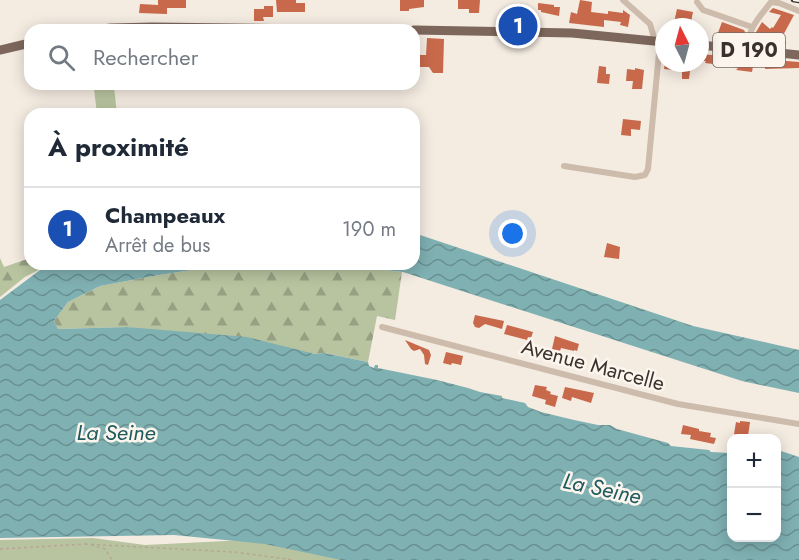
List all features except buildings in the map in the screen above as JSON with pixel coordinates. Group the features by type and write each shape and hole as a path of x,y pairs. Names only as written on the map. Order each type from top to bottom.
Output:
{"main road":[{"path":"420,30 572,33 655,41"},
{"path":"0,50 24,44"},
{"name":"D 190","path":"709,46 799,55"}],"street":[{"path":"623,0 650,24 655,33"},
{"path":"697,2 703,10 752,27"},
{"path":"747,50 752,27 771,2 799,11"},
{"path":"564,166 635,177 645,175 648,169 657,72"},
{"name":"Avenue Marcelle","path":"382,327 678,404 799,424"}],"path":[{"path":"0,549 85,544 234,552 294,560"},
{"path":"85,544 105,549 112,560"}],"green space":[{"path":"94,90 114,90 116,108 96,108"},
{"path":"0,258 4,267 24,260 24,270 38,270 25,277 0,297"},
{"path":"192,270 384,270 402,272 395,320 377,316 368,362 324,353 315,354 127,327 58,329 54,321 68,302 100,286"},
{"path":"93,538 145,545 268,539 346,560 0,560 0,540"}],"water":[{"path":"420,235 693,326 799,350 799,393 742,381 403,272 384,270 420,270"},
{"name":"La Seine","path":"40,270 192,270 100,286 68,302 54,321 58,329 127,327 247,337 315,354 324,353 368,362 369,366 374,368 378,365 378,368 502,396 502,398 525,403 528,407 541,412 598,425 610,425 668,443 671,446 727,453 727,542 781,542 781,451 799,457 799,560 341,560 265,544 174,535 0,538 0,300"}],"railway":[{"path":"793,0 799,1"}],"place":[{"name":"Champeaux","path":"518,26"}]}
